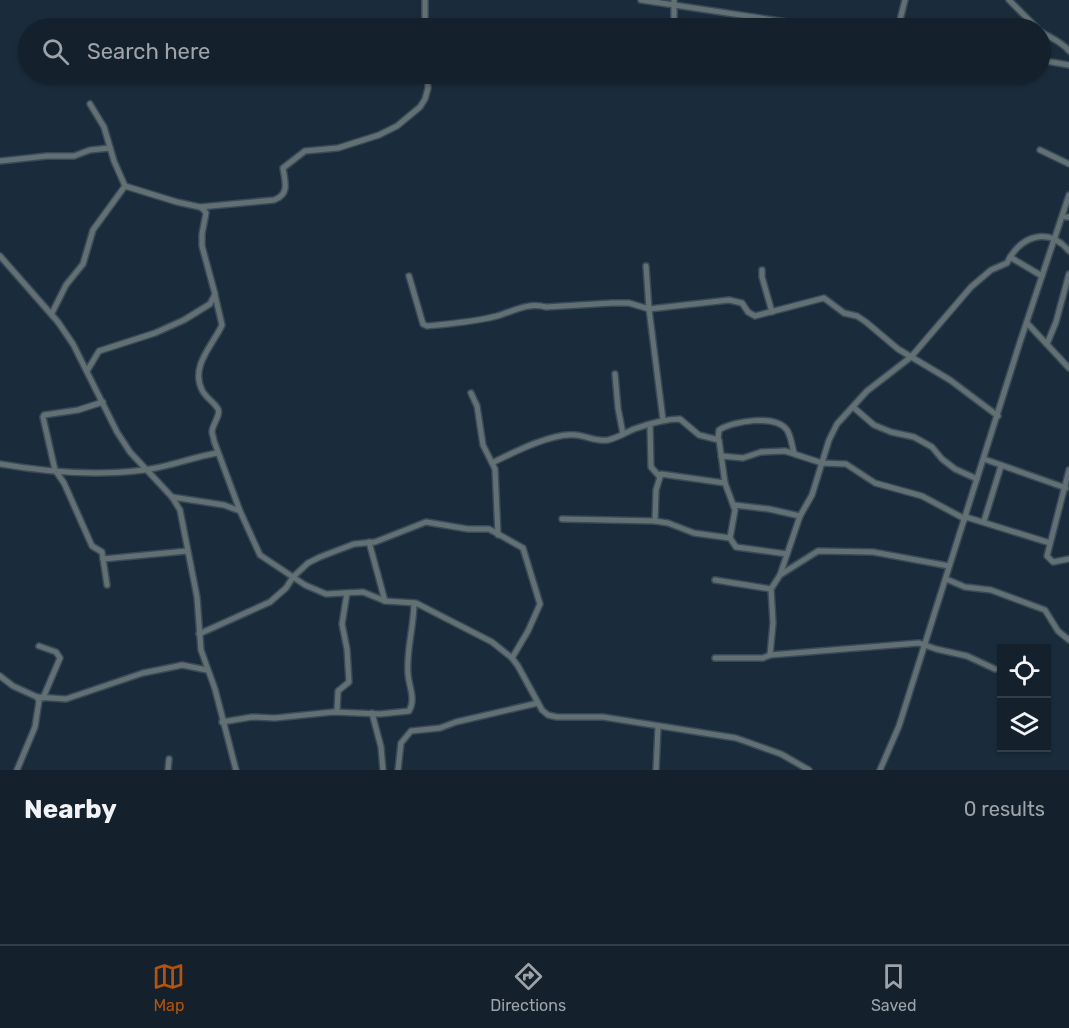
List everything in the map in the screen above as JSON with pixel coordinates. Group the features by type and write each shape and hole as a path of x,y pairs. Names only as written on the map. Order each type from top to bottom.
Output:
{"street":[{"path":"425,0 425,18"},
{"path":"641,0 674,2 768,18"},
{"path":"900,18 905,0"},
{"path":"1009,0 1027,18"},
{"path":"674,2 674,18"},
{"path":"1051,39 1066,46 1069,51"},
{"path":"1051,62 1069,65"},
{"path":"125,186 200,207 274,200 284,195 283,168 300,153 338,148 379,135 397,126 420,107 425,99 428,84"},
{"path":"90,104 104,127 125,186"},
{"path":"0,161 47,156 74,156 90,150 110,148"},
{"path":"1040,150 1069,164"},
{"path":"52,313 66,285 83,264 93,230 125,186"},
{"path":"880,770 899,726 1054,239 1066,217 1069,195"},
{"path":"200,207 206,213 202,246 222,324 204,353 198,378 207,399 218,408 212,432 217,453 260,555 304,585 326,594 363,592 385,601 414,603 492,642 512,658 544,712 557,717 603,717 736,738 781,754 809,770"},
{"path":"770,656 773,622 771,589 780,575 800,516 812,495 829,440 837,424 867,391 911,357 971,287 992,270 1005,264 1022,244 1037,237 1046,236 1054,239 1069,251"},
{"path":"0,256 52,313 73,344 129,452 172,497 180,510 197,597 199,634 236,770"},
{"path":"1010,257 1042,276"},
{"path":"646,266 663,420"},
{"path":"762,270 772,312"},
{"path":"1047,344 1056,322 1069,274"},
{"path":"410,276 423,324 427,326 497,316 538,304 546,307 620,303 649,309 729,300 742,303 751,315 772,312 824,298 844,313 866,322 898,349 950,380 998,416"},
{"path":"87,371 99,351 155,333 184,320 210,304 215,294"},
{"path":"1027,323 1069,368"},
{"path":"615,374 623,434"},
{"path":"471,393 477,406 483,445 495,473 498,535"},
{"path":"104,402 78,410 44,415 55,470 64,483 92,546 102,551 107,585"},
{"path":"852,407 874,425 891,432 914,437 932,447 955,469 977,478"},
{"path":"492,463 523,448 568,435 597,440 617,438 663,420 680,419 699,435 718,439"},
{"path":"787,555 736,547 730,538 735,516 734,505 725,483 718,439 719,430 752,420 777,423 788,432 794,453"},
{"path":"650,425 651,467 659,476 655,522"},
{"path":"721,456 742,458 761,452 785,451 822,463 851,466 875,483 922,496 965,518 984,521 1050,543"},
{"path":"0,464 55,470 112,472 146,470 217,453"},
{"path":"984,459 1066,488"},
{"path":"984,521 1001,466"},
{"path":"1069,470 1047,556 1053,562 1069,559"},
{"path":"659,476 662,474 725,483"},
{"path":"172,497 224,505 240,511"},
{"path":"734,505 769,509 800,516"},
{"path":"562,519 655,522 669,524 694,533 730,538"},
{"path":"199,634 270,602 308,563 320,557 346,546 375,542 429,522 468,529 489,529 523,548 539,600 534,620 512,658"},
{"path":"369,542 385,601"},
{"path":"103,559 187,551"},
{"path":"780,575 818,551 873,552 949,566"},
{"path":"946,579 965,587 991,590 1045,610 1058,632 1069,640"},
{"path":"715,580 771,589"},
{"path":"337,711 338,691 349,682 342,618 347,593"},
{"path":"222,722 252,717 275,718 337,711 404,712 411,708 412,693 408,674 408,657 414,603"},
{"path":"715,658 763,658 919,643 967,656 995,669"},
{"path":"17,770 35,727 40,698 60,658 56,652 39,646"},
{"path":"0,676 12,686 40,698 66,699 143,674 173,667 189,666 207,670"},
{"path":"398,770 401,743 411,731 440,728 456,722 538,704"},
{"path":"372,713 381,747 383,770"},
{"path":"656,770 658,727"},
{"path":"168,770 169,759"}]}
